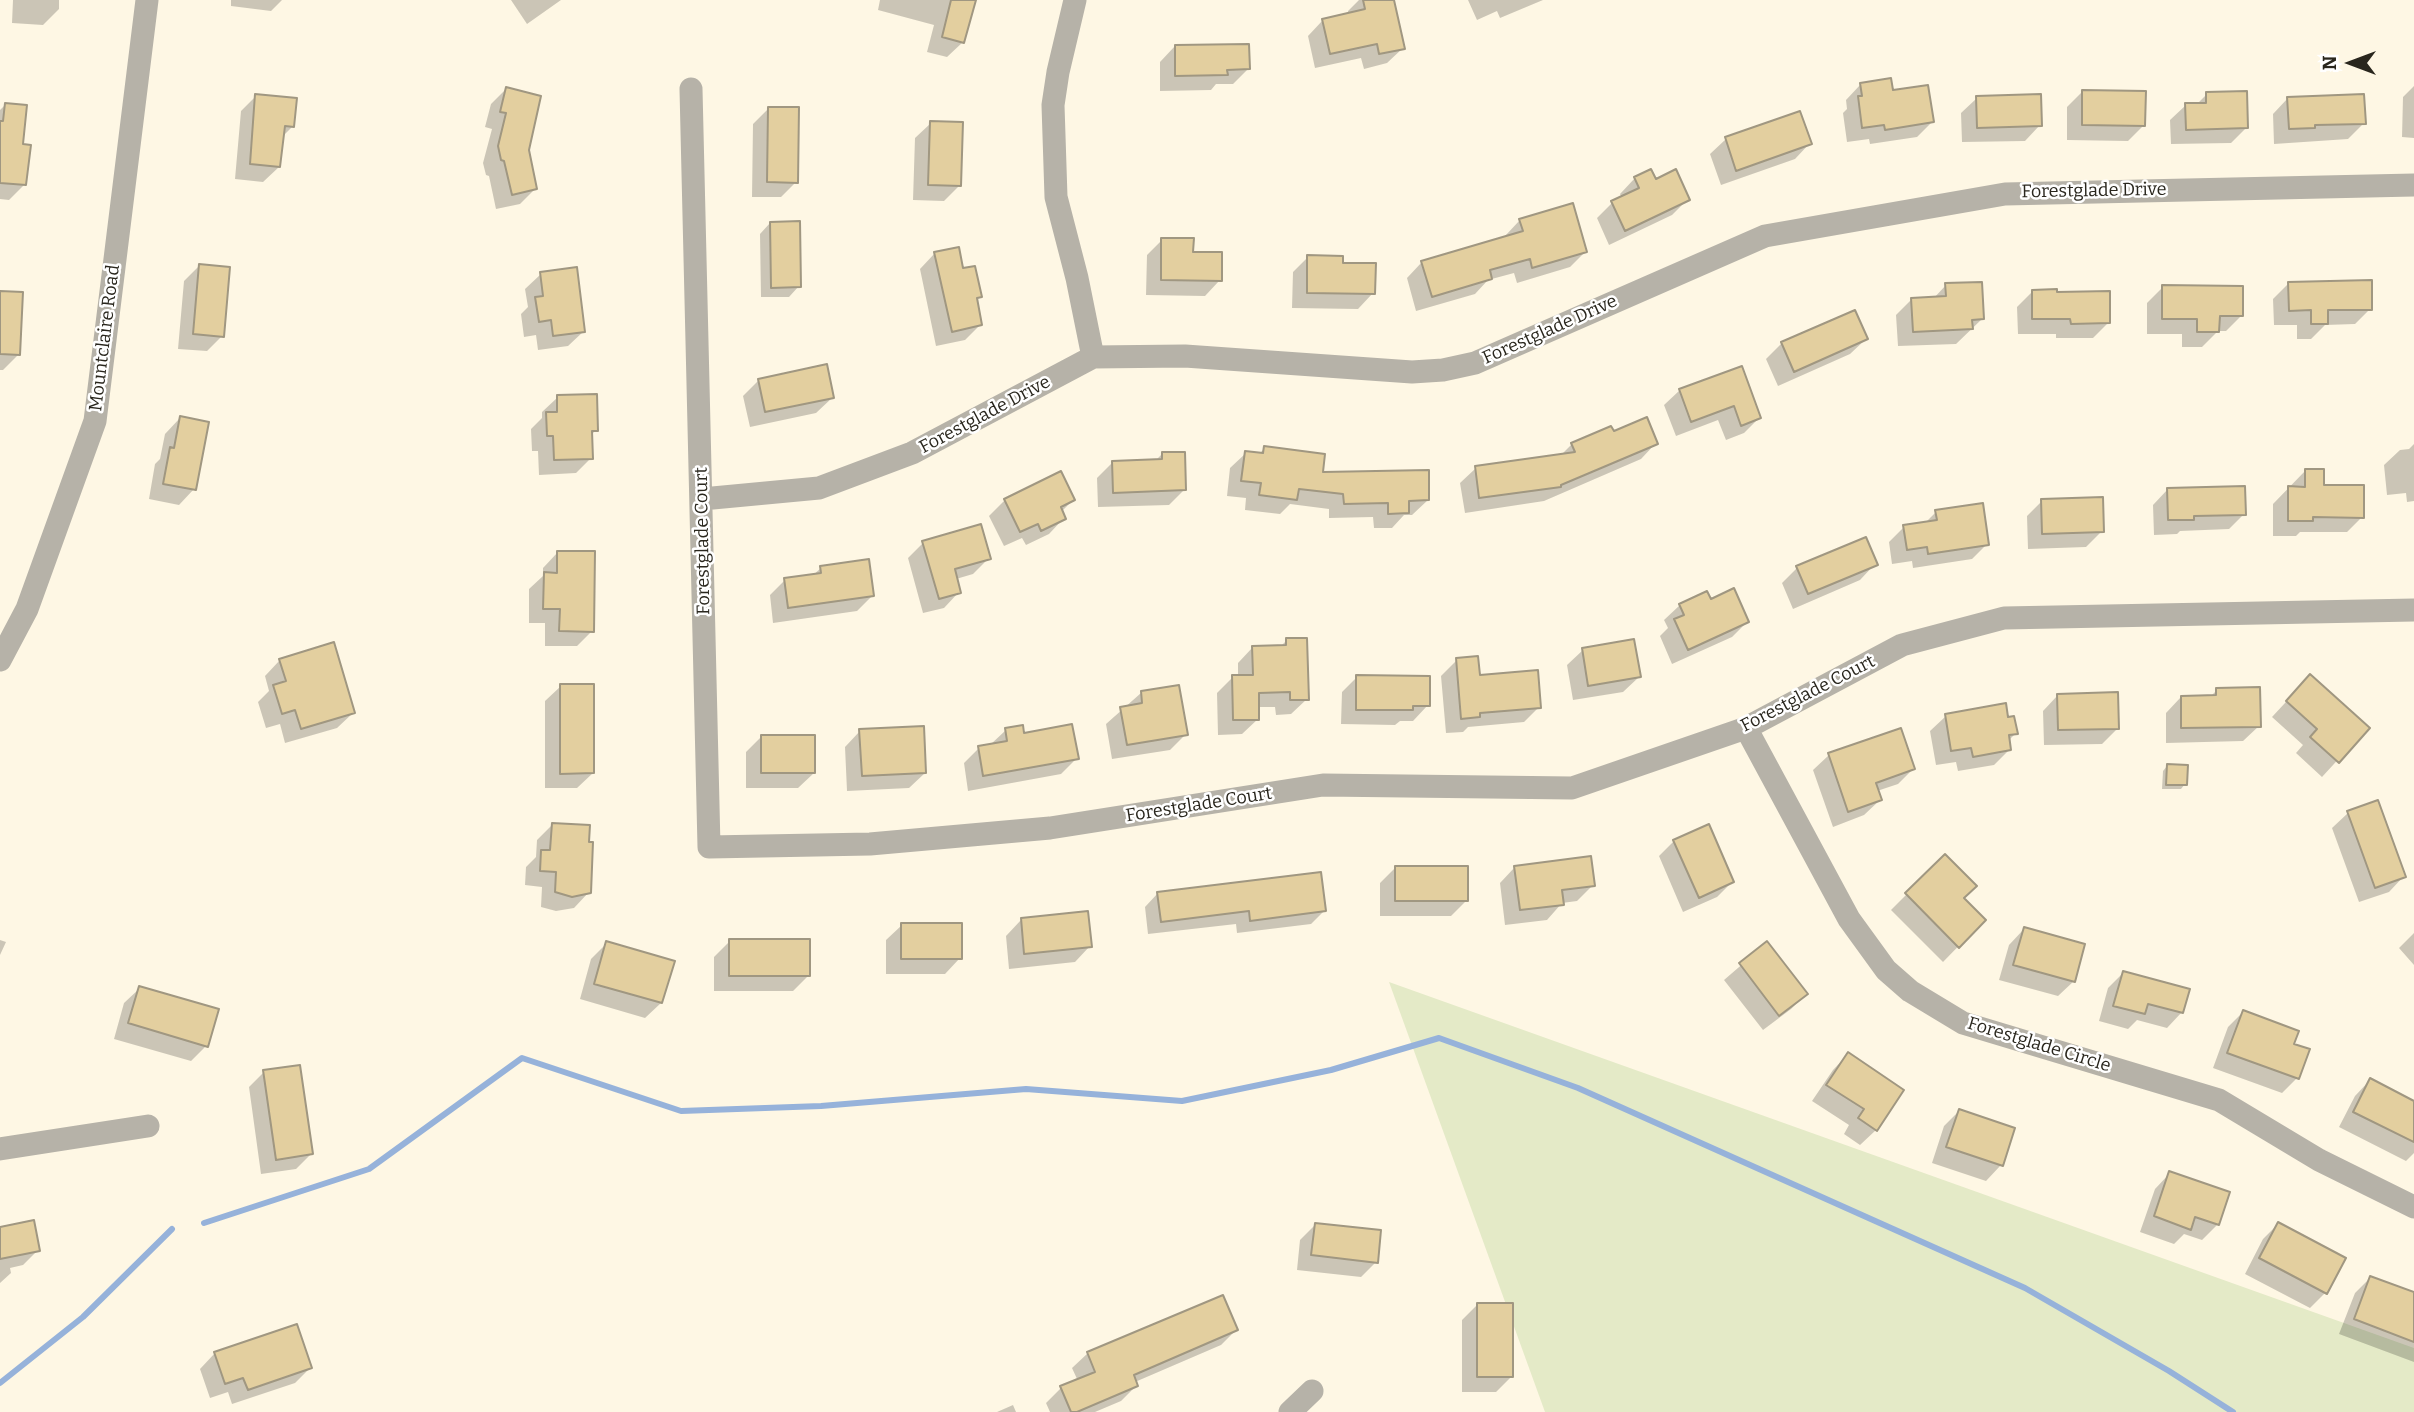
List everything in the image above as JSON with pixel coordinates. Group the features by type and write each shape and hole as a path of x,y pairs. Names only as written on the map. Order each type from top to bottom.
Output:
{"street":[{"name":"Mountclaire Road","path":"0,660 27,609 95,421 147,0"},
{"path":"1075,0 1058,72 1054,106 1056,197 1077,278 1093,357"},
{"name":"Forestglade Court","path":"691,89 709,847 870,844 1050,828 1323,785 1572,788 1746,728 1902,645 2004,618 2414,610"},
{"name":"Forestglade Drive","path":"702,499 819,488 912,453 1093,357 1185,356 1412,372 1443,370 1475,363 1765,236 2005,194 2414,185"},
{"name":"Forestglade Circle","path":"1746,728 1849,919 1886,970 1910,991 1963,1023 2219,1100 2319,1160 2414,1207"},
{"path":"0,1149 148,1126"},
{"path":"1290,1412 1312,1391"}],"green space":[{"path":"1389,982 2414,1348 2414,1412 1545,1412"}],"building":[{"path":"951,0 976,0 964,43 942,37"},
{"path":"1363,0 1394,0 1405,49 1379,54 1377,44 1330,54 1322,19 1365,9"},
{"path":"1249,44 1250,69 1227,70 1228,75 1175,76 1175,45"},
{"path":"1891,78 1893,90 1928,85 1934,122 1885,130 1884,125 1862,128 1858,96 1862,96 1860,83"},
{"path":"506,87 541,96 529,150 537,189 512,195 498,146 506,113 500,112"},
{"path":"2082,90 2146,91 2145,126 2082,125"},
{"path":"2247,91 2248,128 2186,130 2185,103 2206,103 2206,92"},
{"path":"255,94 297,98 294,127 285,126 280,167 250,164"},
{"path":"2041,94 2042,126 1977,128 1976,96"},
{"path":"2364,94 2366,124 2315,125 2315,128 2289,129 2287,97"},
{"path":"5,103 27,105 23,144 31,145 26,185 0,183 0,121 3,121"},
{"path":"768,107 799,107 798,183 767,182"},
{"path":"1800,111 1812,144 1736,171 1725,137"},
{"path":"930,121 963,122 961,186 928,185"},
{"path":"1651,169 1656,179 1676,169 1690,200 1625,231 1611,201 1639,188 1634,177"},
{"path":"1573,203 1587,252 1532,268 1530,259 1490,270 1492,279 1432,297 1421,261 1523,231 1519,219"},
{"path":"800,221 801,287 771,288 770,222"},
{"path":"1161,238 1194,238 1193,252 1222,252 1222,281 1161,280"},
{"path":"959,247 963,268 975,266 982,297 977,298 982,325 952,332 934,252"},
{"path":"1307,255 1343,256 1343,263 1376,263 1375,294 1307,293"},
{"path":"199,264 230,267 224,337 193,334"},
{"path":"577,267 585,332 553,336 551,320 539,322 535,297 543,296 540,272"},
{"path":"2372,280 2372,310 2328,310 2328,324 2311,324 2311,310 2289,311 2288,282"},
{"path":"1982,282 1984,319 1972,320 1973,329 1913,332 1911,298 1946,296 1945,283"},
{"path":"2162,285 2243,286 2243,316 2220,316 2219,332 2197,332 2197,319 2162,319"},
{"path":"2057,289 2057,292 2110,291 2110,323 2071,324 2070,319 2032,319 2032,290"},
{"path":"0,291 23,292 20,355 0,354"},
{"path":"1855,310 1868,339 1794,372 1781,342"},
{"path":"827,364 834,398 765,412 758,379"},
{"path":"1742,366 1761,418 1741,426 1734,406 1691,422 1679,389"},
{"path":"597,394 598,431 592,431 593,459 554,460 553,436 547,436 546,412 557,412 557,395"},
{"path":"180,416 209,422 196,490 163,484 170,447 174,448"},
{"path":"1647,417 1658,444 1561,487 1479,498 1475,466 1575,452 1571,443 1611,426 1614,431"},
{"path":"1264,446 1325,454 1323,472 1429,470 1429,500 1409,501 1409,513 1388,514 1388,503 1344,504 1343,494 1299,489 1297,500 1259,495 1261,483 1241,481 1245,451 1263,453"},
{"path":"1162,452 1185,452 1186,490 1113,493 1112,461 1162,459"},
{"path":"2305,469 2324,469 2324,485 2364,485 2364,518 2313,517 2313,521 2288,521 2288,486 2305,487"},
{"path":"1061,471 1075,500 1061,507 1066,519 1041,531 1038,524 1020,532 1004,499"},
{"path":"2245,486 2246,515 2194,516 2194,520 2168,520 2167,488"},
{"path":"2103,497 2104,532 2042,534 2041,499"},
{"path":"1983,503 1989,545 1928,554 1927,547 1907,550 1903,525 1937,520 1935,510"},
{"path":"981,524 991,559 955,569 961,593 939,599 922,541"},
{"path":"1866,537 1878,565 1808,594 1796,566"},
{"path":"557,551 595,551 594,632 559,631 560,609 543,609 544,572 557,573"},
{"path":"869,559 874,596 788,608 784,578 821,573 820,566"},
{"path":"1734,588 1749,622 1688,650 1674,619 1684,615 1679,604 1707,591 1711,599"},
{"path":"1286,638 1307,638 1309,700 1290,700 1290,692 1259,693 1259,720 1233,720 1232,675 1253,675 1252,646 1286,645"},
{"path":"1634,639 1641,677 1588,686 1582,648"},
{"path":"334,642 355,713 301,729 295,710 282,714 273,685 286,681 279,659"},
{"path":"1478,656 1480,675 1538,670 1541,708 1480,713 1480,717 1461,719 1456,658"},
{"path":"2310,674 2370,728 2339,763 2310,737 2317,729 2286,701"},
{"path":"1356,675 1430,676 1430,706 1413,706 1413,710 1356,710"},
{"path":"560,684 594,684 594,773 560,774"},
{"path":"1179,685 1188,735 1127,745 1120,707 1142,703 1141,691"},
{"path":"2260,687 2261,727 2181,728 2181,696 2216,695 2216,688"},
{"path":"2118,692 2119,729 2058,730 2057,694"},
{"path":"2006,703 2008,717 2014,716 2018,734 2009,735 2011,750 1973,757 1971,748 1951,751 1945,714"},
{"path":"1072,724 1079,759 983,776 978,746 1007,741 1005,728 1023,725 1024,733"},
{"path":"924,726 926,773 862,776 859,729"},
{"path":"1901,728 1915,769 1876,783 1882,800 1848,812 1828,753"},
{"path":"761,735 815,735 815,773 761,773"},
{"path":"2167,764 2188,765 2187,785 2166,785"},
{"path":"2378,800 2406,877 2375,888 2347,811"},
{"path":"552,823 590,825 589,842 593,842 591,893 572,897 555,892 556,872 540,871 541,850 550,850"},
{"path":"1709,824 1734,882 1699,898 1673,840"},
{"path":"1945,854 1977,886 1964,898 1986,920 1959,948 1905,893"},
{"path":"1591,856 1595,886 1562,890 1564,905 1520,910 1514,866"},
{"path":"1395,866 1468,866 1468,901 1395,901"},
{"path":"1321,872 1326,911 1250,921 1249,911 1161,922 1157,892"},
{"path":"1088,911 1092,947 1024,954 1021,918"},
{"path":"901,923 962,923 962,959 901,959"},
{"path":"2024,927 2085,944 2075,982 2013,965"},
{"path":"729,939 810,939 810,976 729,976"},
{"path":"606,941 675,961 662,1003 594,984"},
{"path":"1767,941 1808,994 1779,1016 1739,963"},
{"path":"2123,971 2190,989 2183,1013 2148,1004 2145,1014 2113,1006"},
{"path":"139,986 219,1009 208,1047 128,1023"},
{"path":"2243,1010 2299,1031 2294,1044 2310,1049 2299,1079 2227,1053"},
{"path":"1848,1052 1904,1090 1877,1131 1858,1118 1864,1109 1826,1085"},
{"path":"300,1065 313,1154 276,1160 263,1070"},
{"path":"2370,1078 2414,1101 2414,1142 2353,1112"},
{"path":"1959,1109 2015,1128 2003,1166 1946,1147"},
{"path":"2169,1171 2230,1192 2219,1225 2195,1217 2191,1230 2154,1216"},
{"path":"34,1220 40,1251 0,1259 0,1227"},
{"path":"2278,1222 2346,1258 2327,1294 2259,1258"},
{"path":"1315,1223 1381,1230 1378,1263 1311,1255"},
{"path":"2370,1276 2414,1292 2414,1342 2354,1319"},
{"path":"1223,1295 1238,1330 1134,1375 1138,1386 1077,1412 1071,1412 1060,1386 1095,1372 1087,1352"},
{"path":"1477,1303 1513,1303 1513,1377 1477,1377"},
{"path":"297,1324 312,1368 248,1390 243,1378 225,1384 214,1352"}],"waterway":[{"path":"204,1223 369,1169 522,1058 681,1111 821,1106 1026,1089 1182,1101 1331,1070 1439,1038 1578,1088 2025,1288 2169,1371 2233,1412"},
{"path":"0,1383 83,1317 172,1229"}]}
